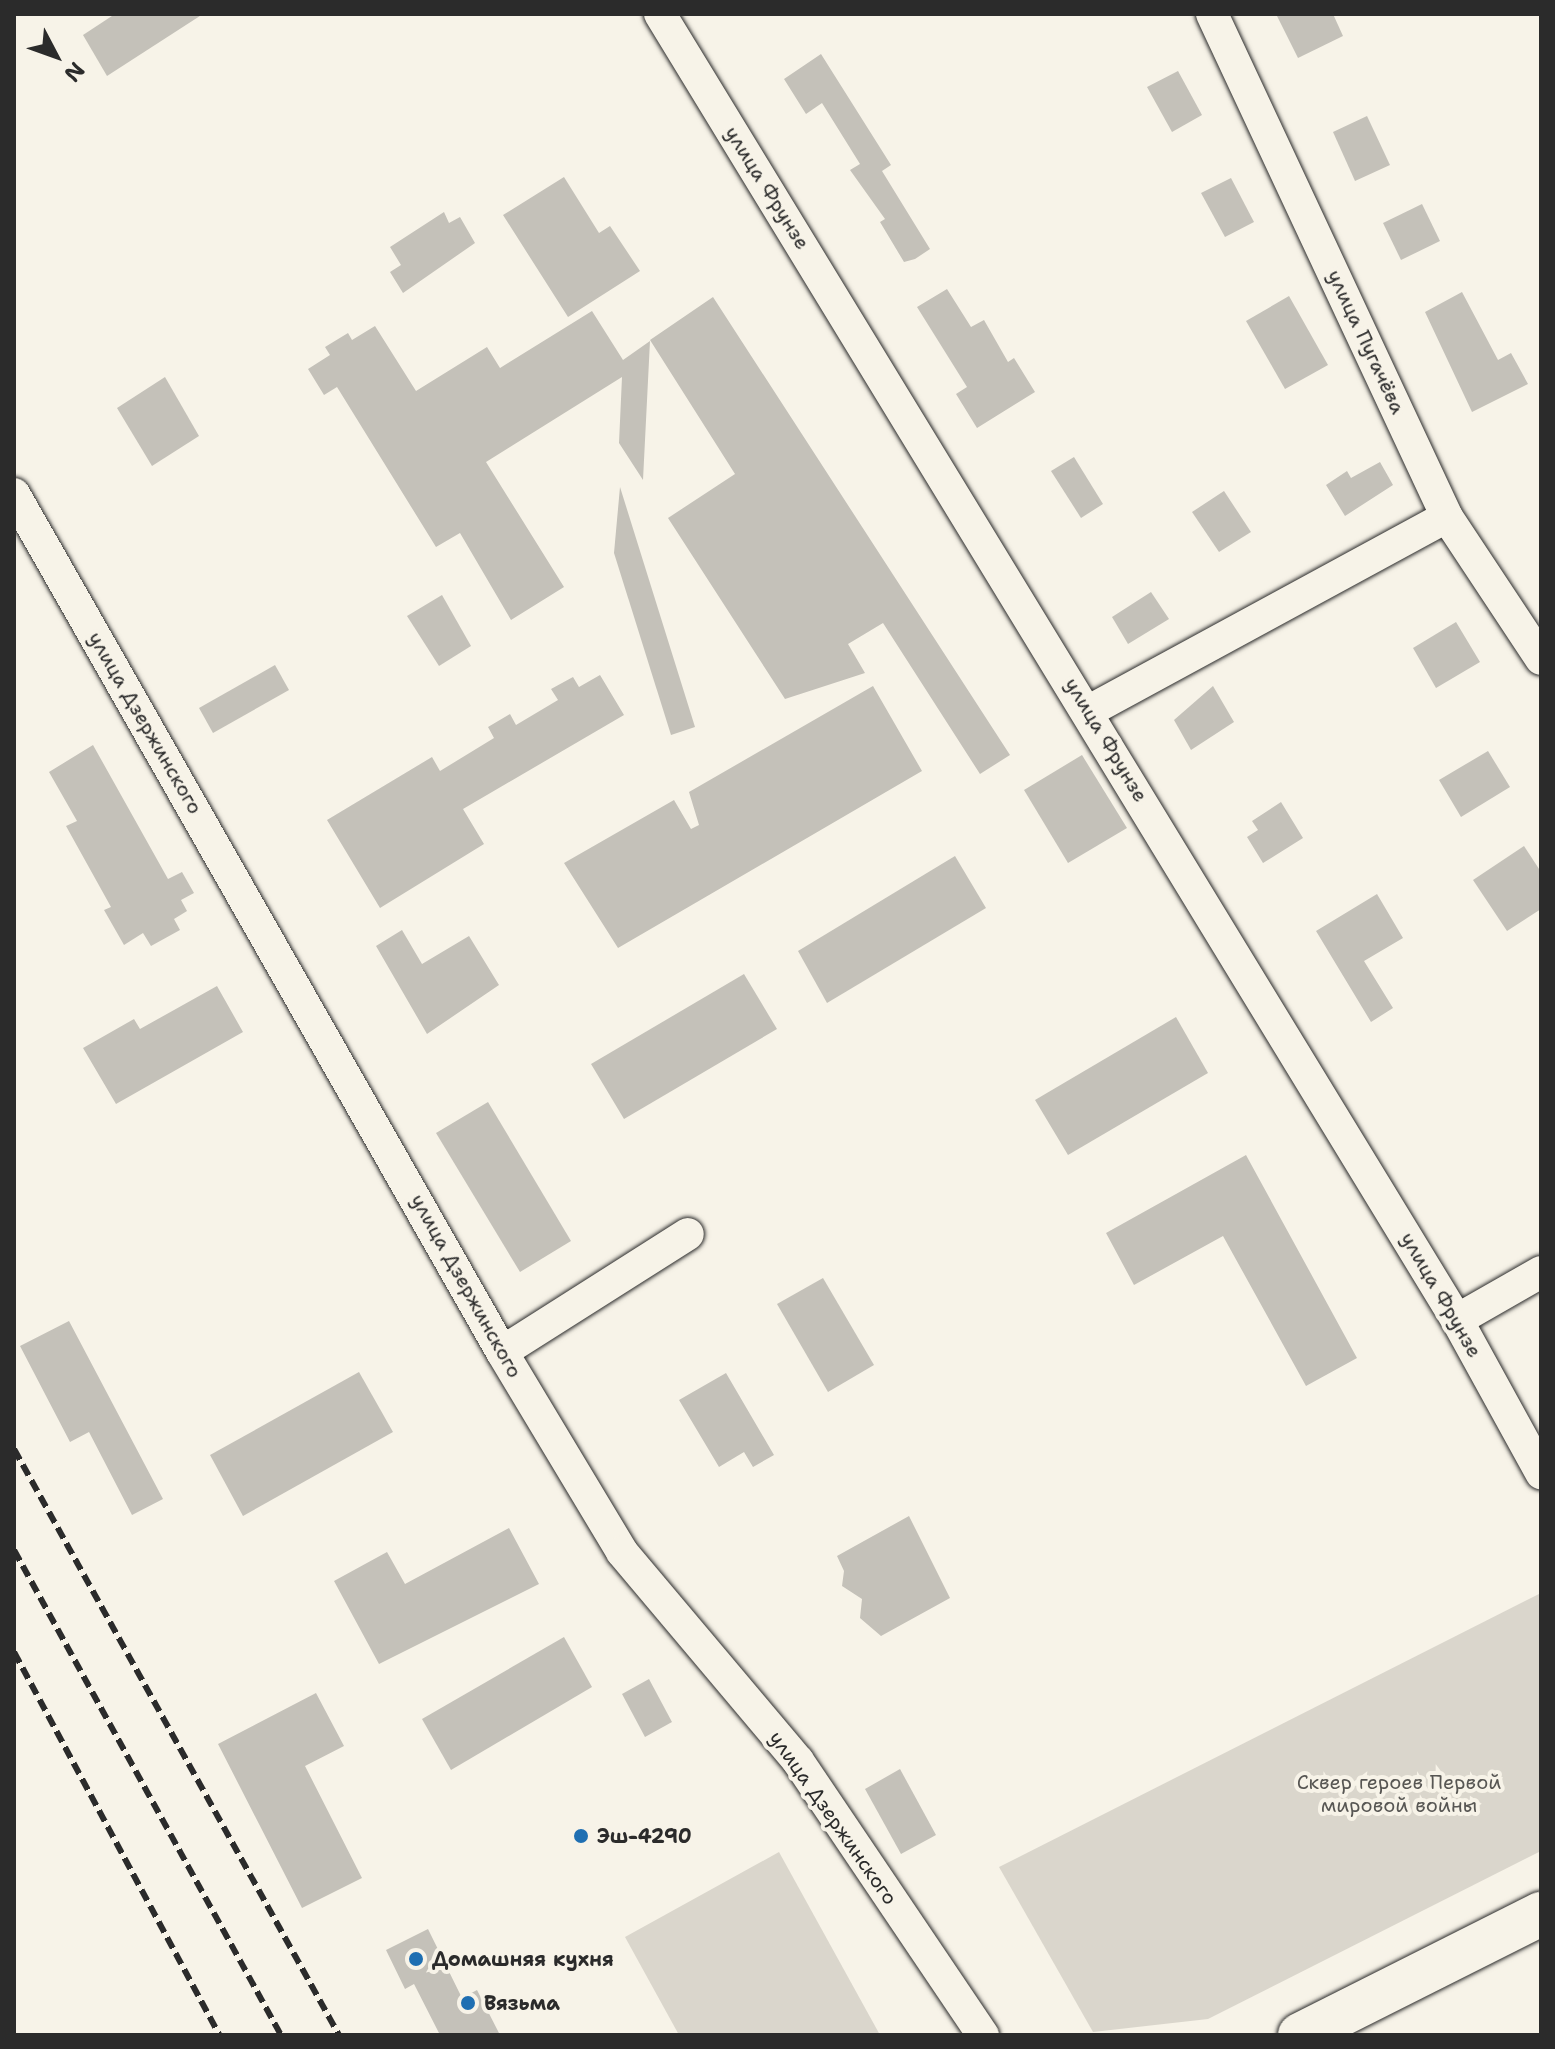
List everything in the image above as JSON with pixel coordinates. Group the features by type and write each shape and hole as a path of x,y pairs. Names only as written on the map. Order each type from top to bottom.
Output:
{"street":[{"name":"улица Фрунзе","path":"660,14 1089,711 1457,1320 1541,1473"},
{"name":"улица Пугачёва","path":"1212,14 1447,517 1541,659"},
{"name":"улица Дзержинского","path":"14,494 502,1352 622,1552 798,1761 983,2035"},
{"path":"1089,711 1447,517"},
{"path":"502,1352 688,1234"},
{"path":"1457,1320 1541,1272"},
{"path":"1300,2035 1541,1914"}],"green space":[{"name":"Сквер героев Первой мировой войны","path":"1541,1593 1541,1851 1208,2019 1093,2032 999,1867"},
{"path":"779,1852 880,2035 679,2035 625,1937"}],"building":[{"path":"115,14 203,14 107,76 83,35"},
{"path":"1276,14 1333,14 1343,36 1298,58"},
{"path":"821,54 891,165 882,171 930,249 915,259 904,262 880,222 885,219 850,170 860,164 822,103 806,114 784,79"},
{"path":"1178,71 1202,115 1172,132 1147,87"},
{"path":"1367,116 1390,165 1355,181 1333,132"},
{"path":"564,177 599,233 610,226 640,271 568,317 503,215"},
{"path":"1231,178 1254,222 1225,237 1201,193"},
{"path":"1422,204 1440,241 1401,260 1383,223"},
{"path":"444,212 449,223 460,217 475,243 403,293 390,272 401,265 390,247"},
{"path":"947,289 971,327 984,320 1008,362 1014,358 1035,392 977,428 956,394 967,387 917,307"},
{"path":"1462,292 1498,360 1511,353 1528,384 1472,412 1425,312"},
{"path":"1289,296 1328,365 1285,389 1246,321"},
{"path":"713,297 1010,755 980,774 883,623 848,644 865,673 785,699 668,518 735,474 650,340"},
{"path":"592,311 623,360 650,341 643,480 619,443 622,377 486,462 564,587 511,620 460,533 436,547 337,387 324,395 308,369 330,355 325,347 348,333 352,340 375,326 416,391 487,347 500,368"},
{"path":"165,377 199,436 152,466 117,408"},
{"path":"1074,457 1103,504 1081,518 1051,471"},
{"path":"1380,462 1393,485 1345,516 1326,485 1347,471 1351,478"},
{"path":"620,487 695,727 671,735 614,553"},
{"path":"1224,491 1251,532 1219,552 1192,512"},
{"path":"1151,592 1169,619 1128,644 1112,617"},
{"path":"442,595 471,646 439,666 407,616"},
{"path":"1456,622 1480,662 1436,688 1413,648"},
{"path":"275,665 289,690 213,733 199,708"},
{"path":"600,675 624,715 463,809 484,844 380,908 327,820 432,757 440,771 494,738 488,727 510,714 516,725 558,700 551,689 573,677 579,687"},
{"path":"873,686 922,771 618,948 564,863 674,800 691,829 699,825 689,792"},
{"path":"1213,686 1234,722 1191,750 1174,720"},
{"path":"93,745 168,879 182,872 194,893 181,900 187,911 174,919 180,930 151,946 143,933 124,945 104,910 111,907 66,826 77,821 49,772"},
{"path":"1488,751 1510,787 1461,817 1439,780"},
{"path":"1082,755 1127,828 1068,863 1024,790"},
{"path":"1281,802 1303,838 1263,863 1247,837 1258,830 1252,821"},
{"path":"1524,846 1541,872 1541,909 1507,931 1473,880"},
{"path":"955,856 986,908 827,1003 798,951"},
{"path":"1377,894 1403,938 1364,961 1393,1008 1371,1022 1316,931"},
{"path":"402,930 422,964 469,936 499,985 427,1034 376,946"},
{"path":"744,974 777,1029 624,1119 591,1064"},
{"path":"217,986 243,1032 116,1104 83,1048 134,1019 140,1029"},
{"path":"1176,1017 1208,1073 1068,1155 1035,1100"},
{"path":"488,1102 571,1241 520,1272 436,1133"},
{"path":"1246,1155 1357,1358 1306,1386 1223,1236 1134,1285 1106,1233"},
{"path":"823,1278 874,1365 828,1392 777,1304"},
{"path":"69,1321 163,1499 132,1515 89,1432 70,1442 20,1346"},
{"path":"359,1372 393,1432 243,1516 210,1455"},
{"path":"726,1373 774,1455 753,1467 744,1452 719,1467 679,1400"},
{"path":"909,1516 950,1598 881,1636 860,1618 862,1599 842,1586 844,1571 837,1556"},
{"path":"509,1528 539,1584 379,1664 334,1581 387,1552 405,1584"},
{"path":"564,1637 592,1687 451,1770 422,1719"},
{"path":"649,1679 672,1722 645,1737 622,1694"},
{"path":"316,1693 344,1746 305,1766 362,1878 302,1908 218,1744"},
{"path":"900,1769 936,1835 901,1854 865,1789"},
{"path":"428,1929 462,1998 477,1990 500,2035 440,2035 414,1984 405,1989 386,1950"}],"railway":[{"path":"14,1449 339,2035"},
{"path":"14,1550 281,2035"},
{"path":"14,1652 219,2035"}],"place":[{"name":"Эш-4290","path":"581,1836"},
{"name":"Домашняя кухня","path":"416,1959"},
{"name":"Вязьма","path":"468,2003"}]}
